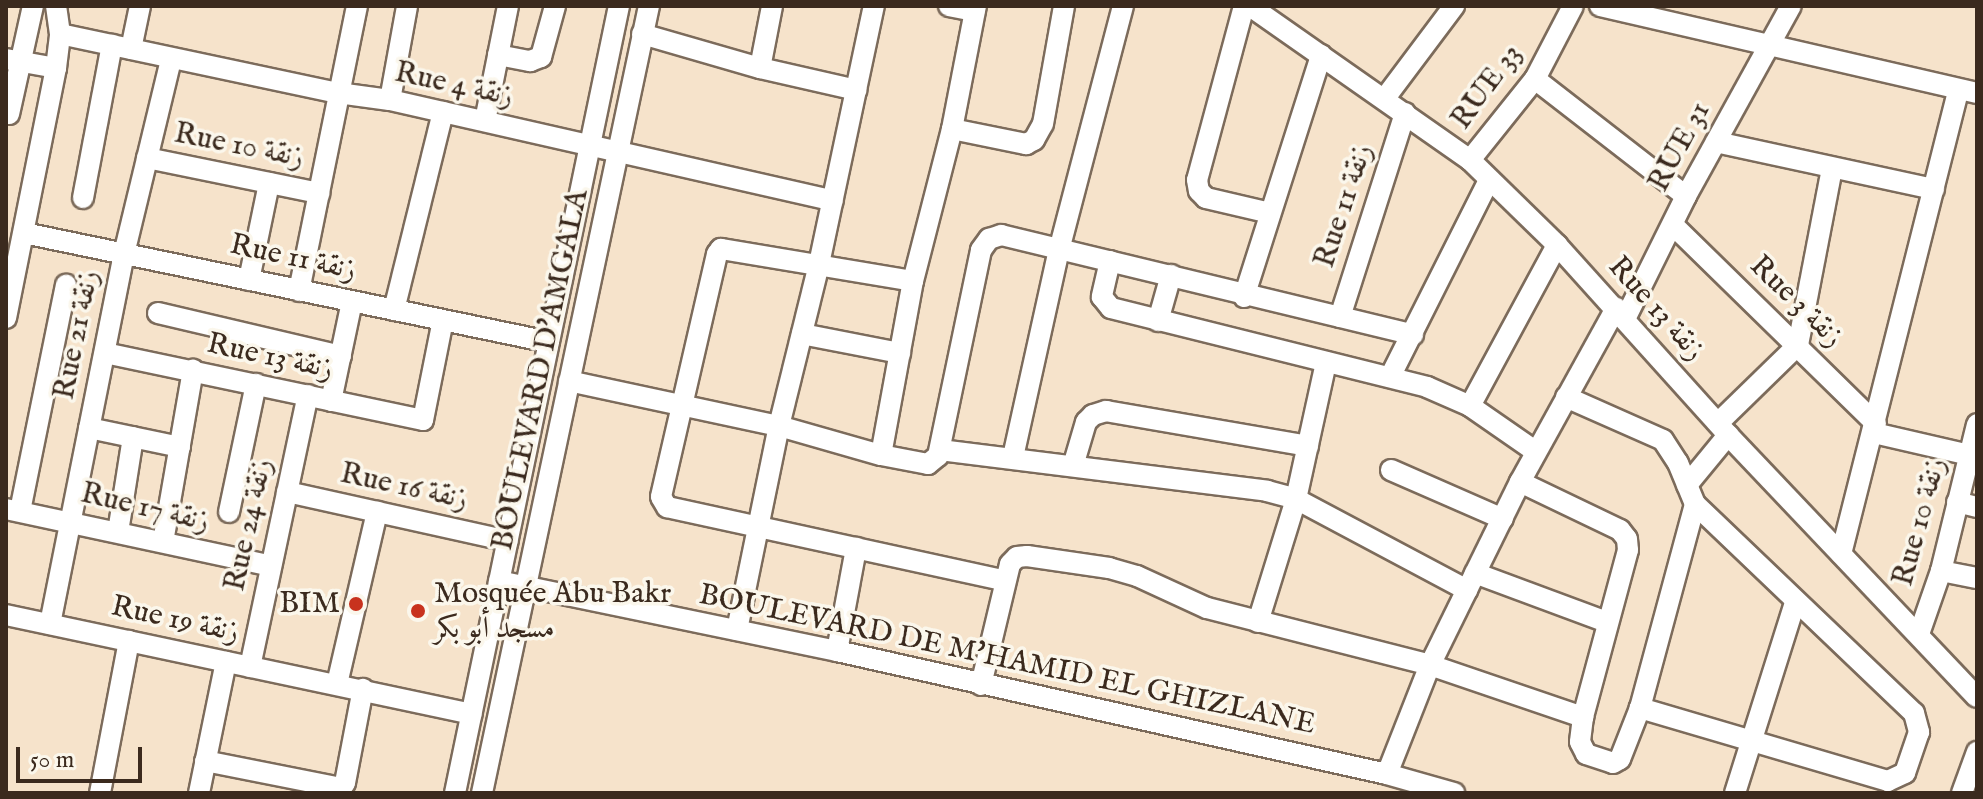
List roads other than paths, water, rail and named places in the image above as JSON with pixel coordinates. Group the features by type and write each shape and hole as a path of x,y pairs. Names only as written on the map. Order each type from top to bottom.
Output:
{"street":[{"path":"33,6 14,61 8,114 44,125"},
{"path":"6,314 56,68 60,34 56,6"},
{"path":"83,198 121,47 140,6"},
{"path":"299,291 357,6"},
{"path":"390,100 407,6"},
{"path":"485,121 508,6"},
{"path":"498,55 530,61 541,57 555,6"},
{"name":"BOULEVARD D'AMGALA","path":"455,793 619,6"},
{"name":"BOULEVARD D'AMGALA","path":"482,793 649,6"},
{"path":"760,68 772,6"},
{"path":"737,630 779,426 819,264 874,6"},
{"path":"881,455 913,281 952,129 976,8 949,6"},
{"path":"952,129 1026,144 1040,133 1064,6"},
{"path":"1013,457 1059,250 1123,6"},
{"path":"1244,6 1197,180 1199,191 1206,198 1270,213"},
{"name":"Rue 13 زنقة","path":"1250,6 1470,160 1557,245 1723,429 1977,697"},
{"path":"1385,98 1454,6"},
{"name":"RUE 33","path":"1470,160 1535,79 1573,6"},
{"path":"1600,6 1772,43 1968,92 1934,189 1841,554"},
{"name":"RUE 31","path":"1387,774 1430,665 1535,451 1673,225 1791,6"},
{"name":"Rue 4 زنقة","path":"60,34 338,93 390,100 589,148 833,201"},
{"path":"642,34 760,68 857,90"},
{"path":"1244,297 1321,55"},
{"name":"Rue 21 زنقة","path":"50,624 124,254 171,59"},
{"path":"14,61 56,68"},
{"path":"1535,79 1686,196"},
{"path":"394,310 443,112"},
{"name":"Rue 11 زنقة","path":"1340,317 1405,113"},
{"path":"1716,142 1934,189"},
{"name":"Rue 10 زنقة","path":"147,158 319,193"},
{"path":"1520,482 1620,530 1627,539 1628,550 1583,717 1581,749 1586,754 1613,763 1620,759 1640,708 1691,495 1723,429 1798,345 1832,169"},
{"path":"1390,377 1489,180"},
{"path":"249,280 269,183"},
{"name":"Rue 3 زنقة","path":"1673,225 1798,345 1875,428"},
{"name":"Rue 11 زنقة","path":"24,233 549,342"},
{"path":"569,381 779,426 881,455 928,464 940,450 984,245 1001,235 1171,275 1244,297 1413,335"},
{"path":"1470,406 1557,245"},
{"path":"913,281 721,249 680,405 661,497 663,504 1005,581"},
{"path":"1110,261 1104,303 1158,321 1427,387 1470,406 1535,451"},
{"path":"1158,321 1171,275"},
{"path":"13,510 66,285"},
{"path":"331,401 352,301"},
{"path":"158,313 341,356"},
{"name":"Rue 13 زنقة","path":"105,353 423,420 443,320"},
{"path":"802,334 900,353"},
{"path":"1258,622 1296,499 1326,362"},
{"path":"163,542 193,370"},
{"path":"229,512 256,384"},
{"name":"Rue 24 زنقة","path":"250,667 308,395"},
{"path":"1566,397 1663,440 1691,495 1795,603 1914,713 1919,732 1905,773 1888,781 1640,708"},
{"path":"1073,466 1086,422 1093,415 1106,411 1308,446"},
{"name":"Rue 10 زنقة","path":"1919,634 1967,504 1969,455 1977,424"},
{"path":"89,428 180,447"},
{"path":"1875,428 1969,455"},
{"path":"118,532 133,437"},
{"path":"940,450 1267,491 1296,499 1471,582 1607,622"},
{"path":"1391,470 1503,519"},
{"name":"Rue 16 زنقة","path":"287,492 508,541"},
{"name":"Rue 17 زنقة","path":"13,510 271,566"},
{"path":"337,684 377,512"},
{"path":"837,651 856,548"},
{"path":"981,685 1005,581 1010,564 1017,557 1109,568 1137,576 1207,608 1430,665 1583,717"},
{"path":"1941,571 1977,578"},
{"name":"BOULEVARD DE M'HAMID EL GHIZLANE","path":"499,581 837,651 1387,774 1454,793"},
{"path":"1735,793 1795,603"},
{"name":"Rue 19 زنقة","path":"6,615 472,714"},
{"path":"100,793 129,641"},
{"path":"199,793 226,662"},
{"path":"205,761 341,788 345,783 363,689"},
{"path":"1962,793 1977,752"}],"place":[{"name":"BIM","path":"356,604"},
{"name":"Mosquée Abu Bakr مسجد أبو بكر","path":"418,611"}]}
